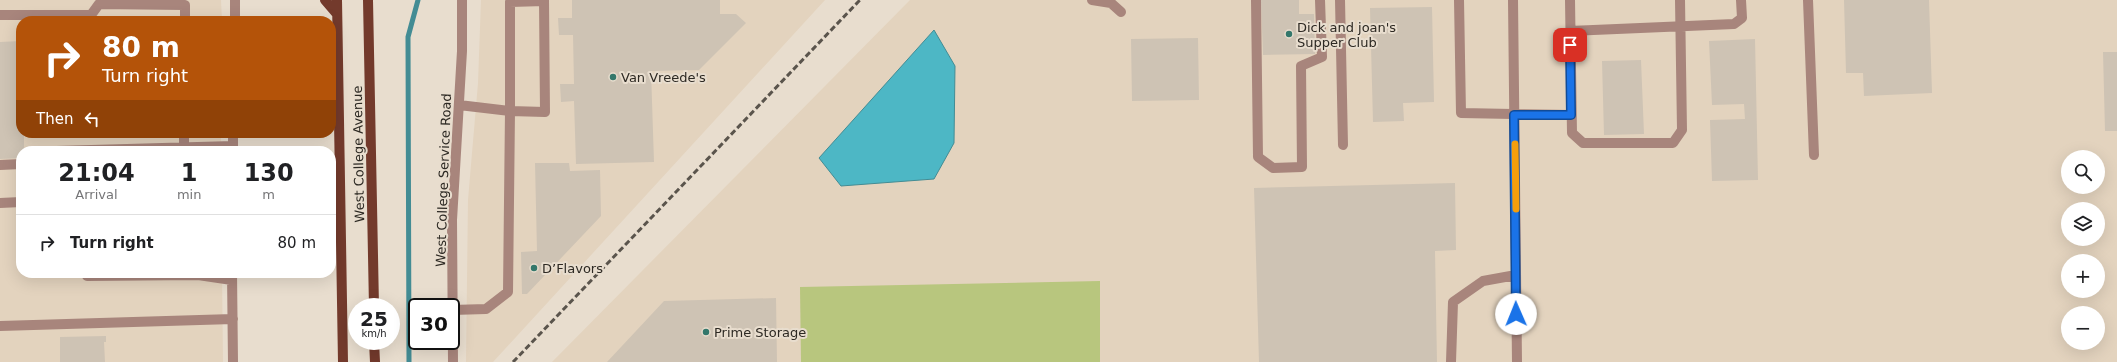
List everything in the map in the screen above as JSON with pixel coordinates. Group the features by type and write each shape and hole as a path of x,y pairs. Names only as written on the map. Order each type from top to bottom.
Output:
{"main road":[{"path":"325,0 337,14"},
{"name":"West College Avenue","path":"336,0 343,362"},
{"name":"West College Avenue","path":"368,0 374,298"},
{"path":"374,350 375,362"}],"street":[{"path":"235,0 235,16"},
{"name":"West College Service Road","path":"452,298 452,220 459,105 462,0"},
{"path":"459,105 510,111 545,112 544,0 510,2 510,111 508,292 486,309 460,310"},
{"path":"1092,0 1111,4 1121,12"},
{"path":"1256,0 1258,157 1272,168 1302,167 1301,66 1322,57 1320,0"},
{"path":"1340,0 1343,145"},
{"path":"1459,0 1461,112 1514,115 1571,115"},
{"path":"1513,0 1517,362"},
{"path":"1570,0 1572,133 1583,143 1673,143 1682,130 1680,0"},
{"path":"1570,31 1734,24 1742,18 1742,0"},
{"path":"1808,0 1814,155"},
{"path":"0,15 91,14 99,4 185,5 185,16"},
{"path":"0,165 16,164"},
{"path":"0,203 16,202"},
{"path":"1451,362 1453,302 1483,281 1516,275"},
{"path":"232,278 233,362"},
{"path":"0,326 233,319"},
{"name":"West College Service Road","path":"453,350 453,362"}],"shaded area":[{"path":"0,0 221,0 222,16 16,16 16,138 221,138 221,146 16,146 16,278 222,278 223,362 0,362"},
{"path":"481,0 825,0 493,362 466,362 468,200 478,83"},
{"path":"910,0 2117,0 2117,362 552,362"}],"green space":[{"path":"1100,281 1100,362 801,362 800,287"}],"water":[{"path":"934,30 955,66 954,143 934,179 841,186 819,158"}],"building":[{"name":"Van Vreede's","path":"572,0 720,0 720,14 736,14 746,23 699,70 651,71 654,162 576,164 574,101 561,102 560,84 574,84 573,35 559,35 558,18 572,18"},
{"name":"Dick and joan's Supper Club","path":"1261,0 1299,0 1299,14 1314,14 1315,54 1263,55"},
{"path":"1844,0 1929,0 1932,93 1864,96 1863,73 1846,73"},
{"path":"1432,7 1434,102 1403,103 1404,121 1373,122 1370,8"},
{"path":"1198,38 1199,100 1132,101 1131,39"},
{"path":"1755,39 1758,180 1712,181 1710,120 1745,119 1744,104 1712,105 1709,41"},
{"path":"16,41 16,138 24,138 24,146 16,146 16,158 0,159 0,42"},
{"path":"2103,52 2117,52 2117,131 2105,131"},
{"path":"1641,60 1644,134 1604,135 1602,61"},
{"path":"535,163 569,163 570,171 600,170 601,216 527,294 522,294 521,252 537,251"},
{"path":"1455,183 1456,250 1435,251 1437,362 1259,362 1254,188"},
{"name":"Prime Storage","path":"776,298 777,362 607,362 664,301"},
{"path":"106,336 106,342 104,342 105,362 60,362 60,337"}],"waterway":[{"path":"409,362 408,37 418,0"}],"railway":[{"path":"513,362 860,0"}],"slow traffic":[{"path":"1515,144 1516,209"}],"place":[{"name":"Dick and joan's Supper Club","path":"1289,34"},
{"name":"Van Vreede's","path":"613,77"},
{"name":"D’Flavors","path":"534,268"},
{"name":"Prime Storage","path":"706,332"}],"route":[{"path":"1516,314 1514,115 1571,115 1570,45"}]}
